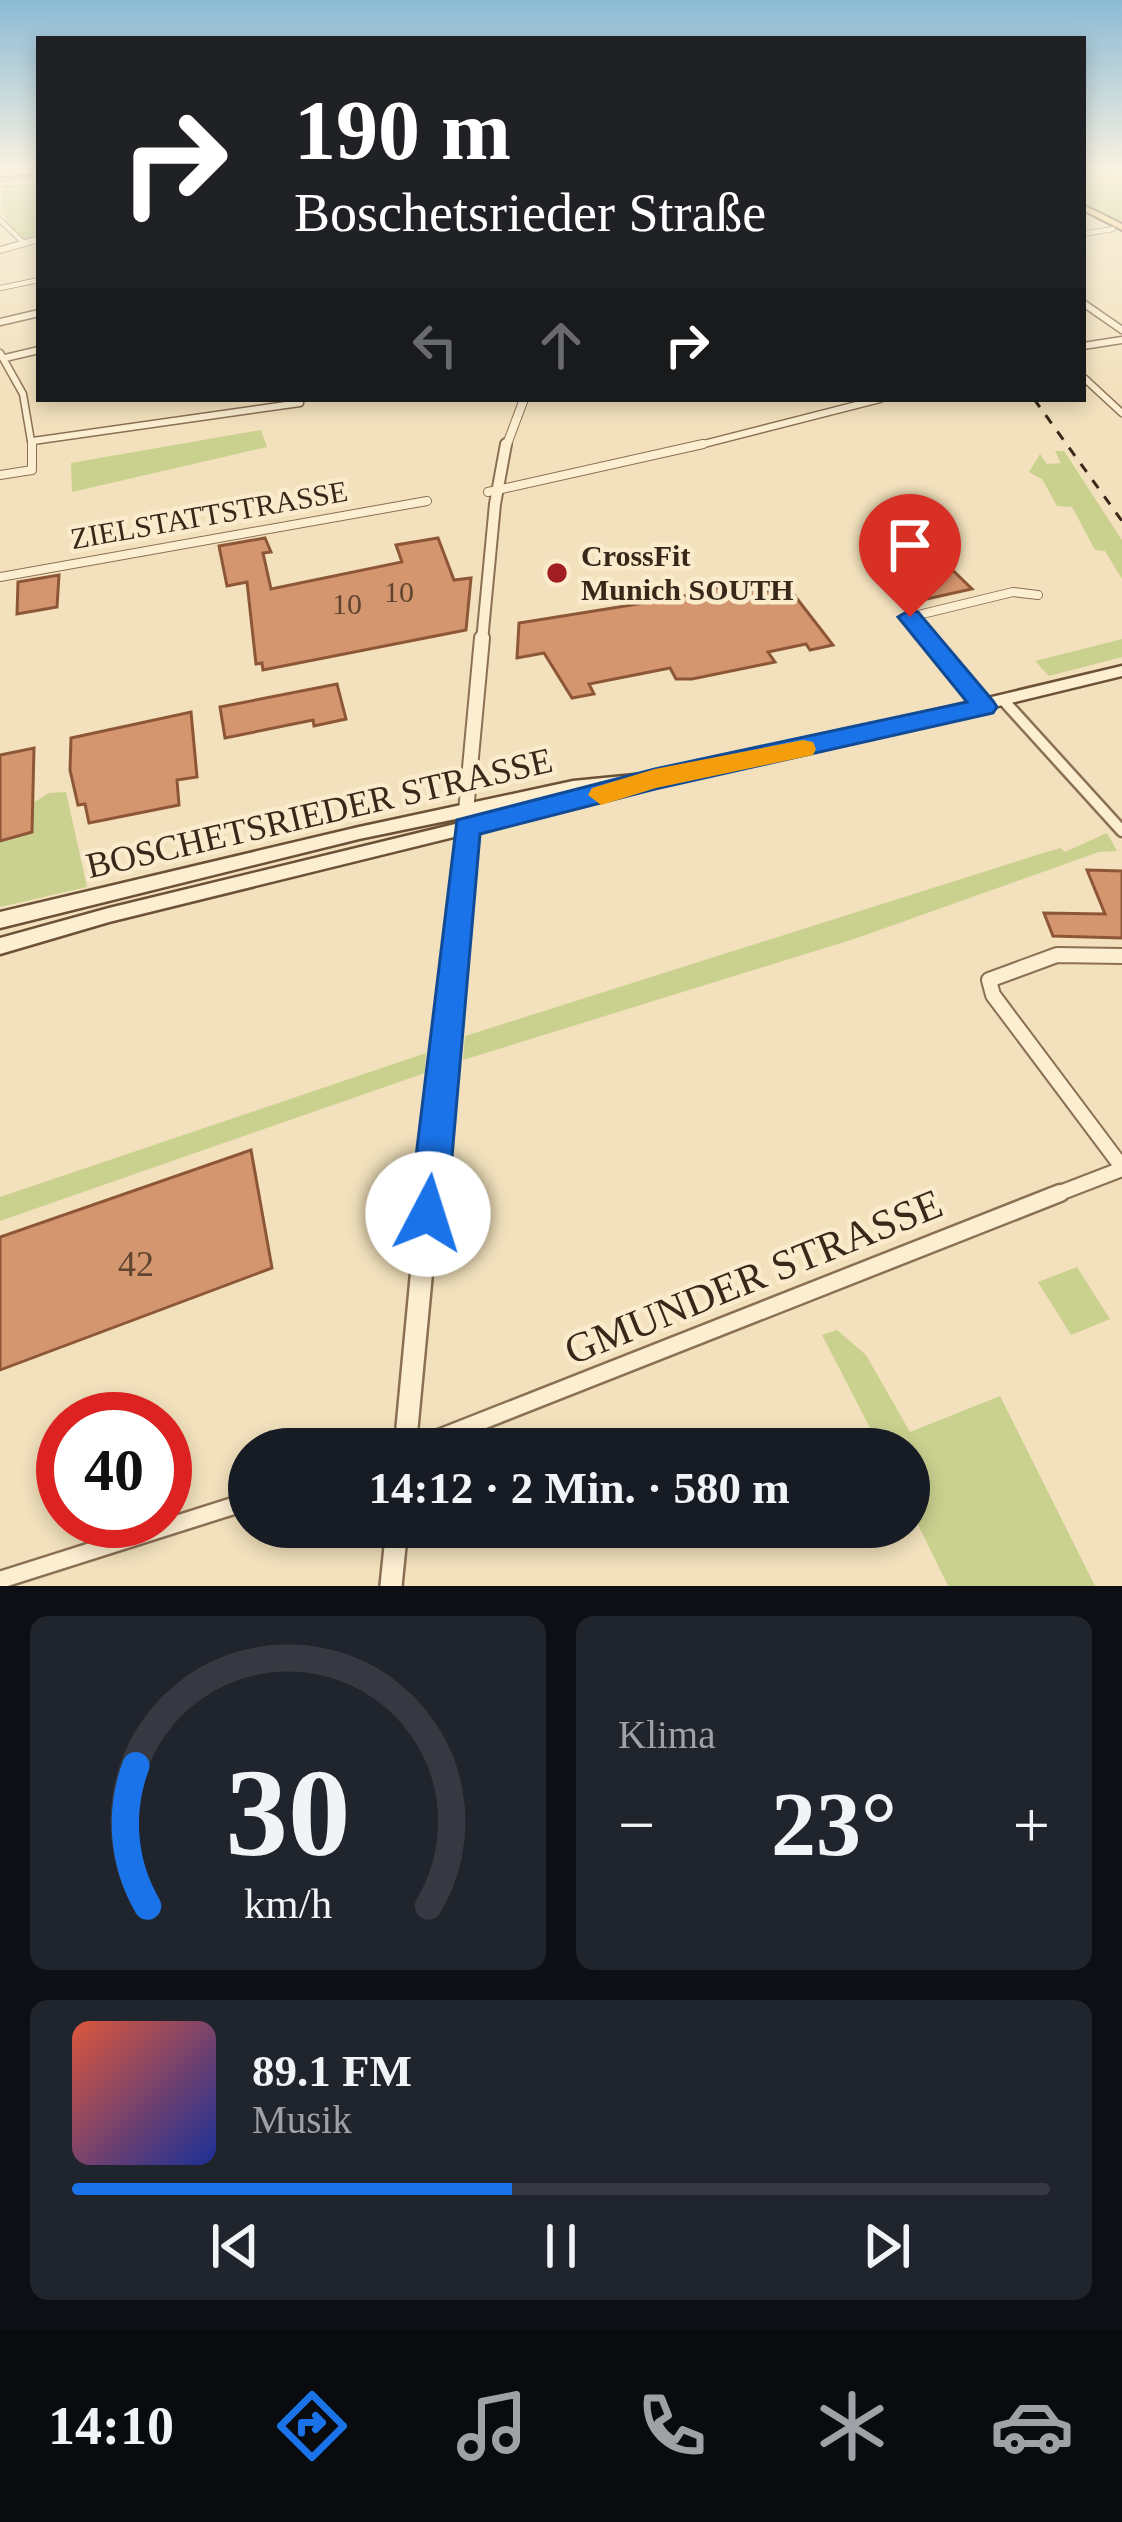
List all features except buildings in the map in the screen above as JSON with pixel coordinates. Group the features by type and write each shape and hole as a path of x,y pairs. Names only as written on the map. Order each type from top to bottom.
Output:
{"main road":[{"name":"BOSCHETSRIEDER STRASSE","path":"0,920 985,707 1122,671"},
{"name":"BOSCHETSRIEDER STRASSE","path":"0,946 467,819"}],"street":[{"path":"0,288 36,281"},
{"path":"1086,305 1121,326"},
{"path":"0,322 36,314"},
{"path":"1086,346 1122,340"},
{"path":"0,475 32,470 33,441 26,396 2,355 36,350"},
{"path":"1086,380 1122,412"},
{"path":"26,396 36,394"},
{"path":"33,441 293,402"},
{"path":"410,1428 467,819 492,491 523,402"},
{"path":"492,491 628,463 868,402"},
{"name":"ZIELSTATTSTRASSE","path":"0,577 427,501"},
{"path":"985,707 910,617 1013,592 1038,595"},
{"path":"1005,702 1122,831"},
{"path":"1122,956 1057,955 989,980 993,995 1122,1168"},
{"name":"GMUNDER STRASSE","path":"461,1428 1122,1168"},
{"path":"0,1580 228,1508"},
{"path":"392,1586 396,1548"}],"green space":[{"path":"261,430 267,447 72,492 71,463"},
{"path":"1055,451 1064,451 1122,540 1122,579 1105,551 1095,550 1072,507 1057,506 1042,479 1029,472 1040,454 1047,464 1061,463"},
{"path":"1122,639 1122,657 1049,676 1035,661"},
{"path":"66,792 87,887 0,907 0,841 32,832 33,803 49,793"},
{"path":"1107,833 1117,851 1099,852 857,938 463,1060 465,1036 1043,853 1061,848 1065,852"},
{"path":"426,1053 425,1073 0,1221 0,1197"},
{"path":"1077,1267 1110,1319 1071,1335 1038,1282"},
{"path":"837,1330 866,1355 908,1428 870,1428 822,1335"},
{"path":"1000,1396 1095,1586 948,1586 929,1548 930,1428 920,1428"}],"railway":[{"path":"1036,402 1122,521"}],"slow traffic":[{"path":"601,795 655,779 803,749"}],"place":[{"name":"CrossFit Munich SOUTH","path":"557,573"}],"route":[{"path":"428,1214 466,827 655,779 985,707 910,617"}]}
